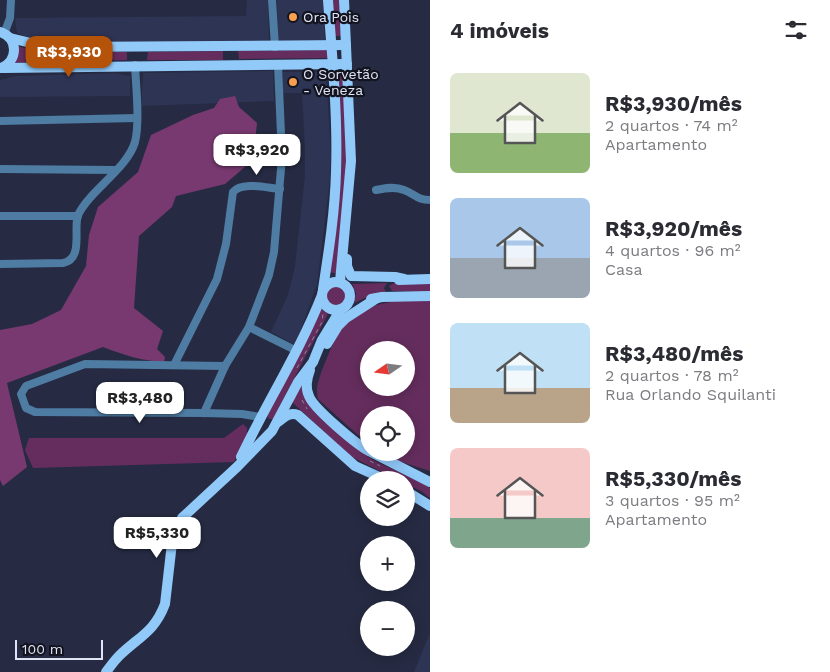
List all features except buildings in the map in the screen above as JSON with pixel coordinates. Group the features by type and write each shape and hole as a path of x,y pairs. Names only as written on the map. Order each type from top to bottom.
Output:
{"main road":[{"path":"237,467 260,417 297,351 322,292 330,248 336,172 336,122 328,0"},
{"path":"342,283 351,161 344,4"},
{"path":"344,4 348,16 356,144 351,161"},
{"path":"5,35 39,45 64,47 346,46"},
{"path":"1,68 9,64 15,51 14,44 5,35"},
{"path":"229,46 230,65"},
{"path":"135,47 135,65"},
{"path":"1,68 347,64"},
{"path":"346,217 348,226 347,266 351,276 430,280"},
{"path":"404,279 394,281 331,282 322,292 323,301 327,307 334,310 355,306 377,298 430,296"},
{"path":"392,297 388,294 387,288 388,284 394,281"},
{"path":"342,283 349,289 349,303 342,309 322,340 307,384 308,396 312,402 360,443"},
{"path":"106,672 118,657 146,635 162,613 165,604 172,543 175,531 182,518 237,467 272,431 298,382 320,356 342,322 353,312 377,298"},
{"path":"260,417 269,422 277,422 288,414 298,415 355,466 366,471"},
{"path":"388,461 430,482"},
{"path":"415,496 430,506"}],"street":[{"path":"5,35 10,18 11,0"},
{"path":"272,0 275,46"},
{"path":"0,264 63,262 71,259 74,255 77,241 78,216 126,158 135,141 135,65"},
{"path":"204,413 225,366 249,327 269,275 274,252 282,157 278,65"},
{"path":"0,121 136,118"},
{"path":"0,169 115,170"},
{"path":"174,365 217,279 226,244 232,197 236,188 247,186 280,189"},
{"path":"376,190 396,187 405,190 415,197 430,200"},
{"path":"0,216 78,216"},
{"path":"249,327 297,351"},
{"path":"225,366 86,364 26,386 22,394 26,408 35,412 204,413 242,414 260,417"}],"shaded area":[{"path":"247,0 268,0 269,42 53,43 32,40 17,33 15,18 246,16"},
{"path":"277,0 323,0 325,40 278,40"},
{"path":"333,0 339,0 341,36 335,36"},
{"path":"17,46 58,52 127,52 127,60 14,63"},
{"path":"327,50 327,58 239,59 238,51"},
{"path":"223,51 223,60 147,60 148,52"},
{"path":"273,71 274,101 141,106 143,73"},
{"path":"283,72 326,72 331,157 317,284 294,344 271,332 288,295 295,266 305,176 302,93 283,93"},
{"path":"114,73 130,76 130,96 0,97 0,80 16,76"},
{"path":"344,74 348,146 339,274 329,272 338,75"},
{"path":"235,96 239,107 257,123 253,160 225,184 176,196 172,207 139,236 134,308 163,331 157,349 165,357 164,362 133,357 103,347 7,383 27,467 3,486 0,480 0,330 32,324 61,310 86,266 89,235 98,207 138,172 151,135 193,115 214,108 220,99"},
{"path":"387,283 384,288 386,292 354,303 356,293 352,284"},
{"path":"394,283 430,283 430,292 392,291 389,286"},
{"path":"336,284 344,287 347,295 344,303 336,306 328,303 325,295 328,287"},
{"path":"396,301 430,301 430,471 398,461 415,461 415,406 360,406 360,436 318,399 318,382 342,326 357,313 376,305"},
{"path":"321,308 328,314 279,407 278,417 269,419 267,416"},
{"path":"304,379 303,394 307,401 324,420 360,450 360,461 350,456 292,402"},
{"path":"243,424 247,428 247,434 234,462 33,468 25,450 29,438 224,438"},
{"path":"360,461 375,461 398,471 380,471"},
{"path":"415,479 430,488 430,498 415,488"},
{"path":"430,633 430,672 414,672"}],"place":[{"name":"Ora Pois","path":"293,17"},
{"name":"O Sorvetão - Veneza","path":"293,82"}]}
